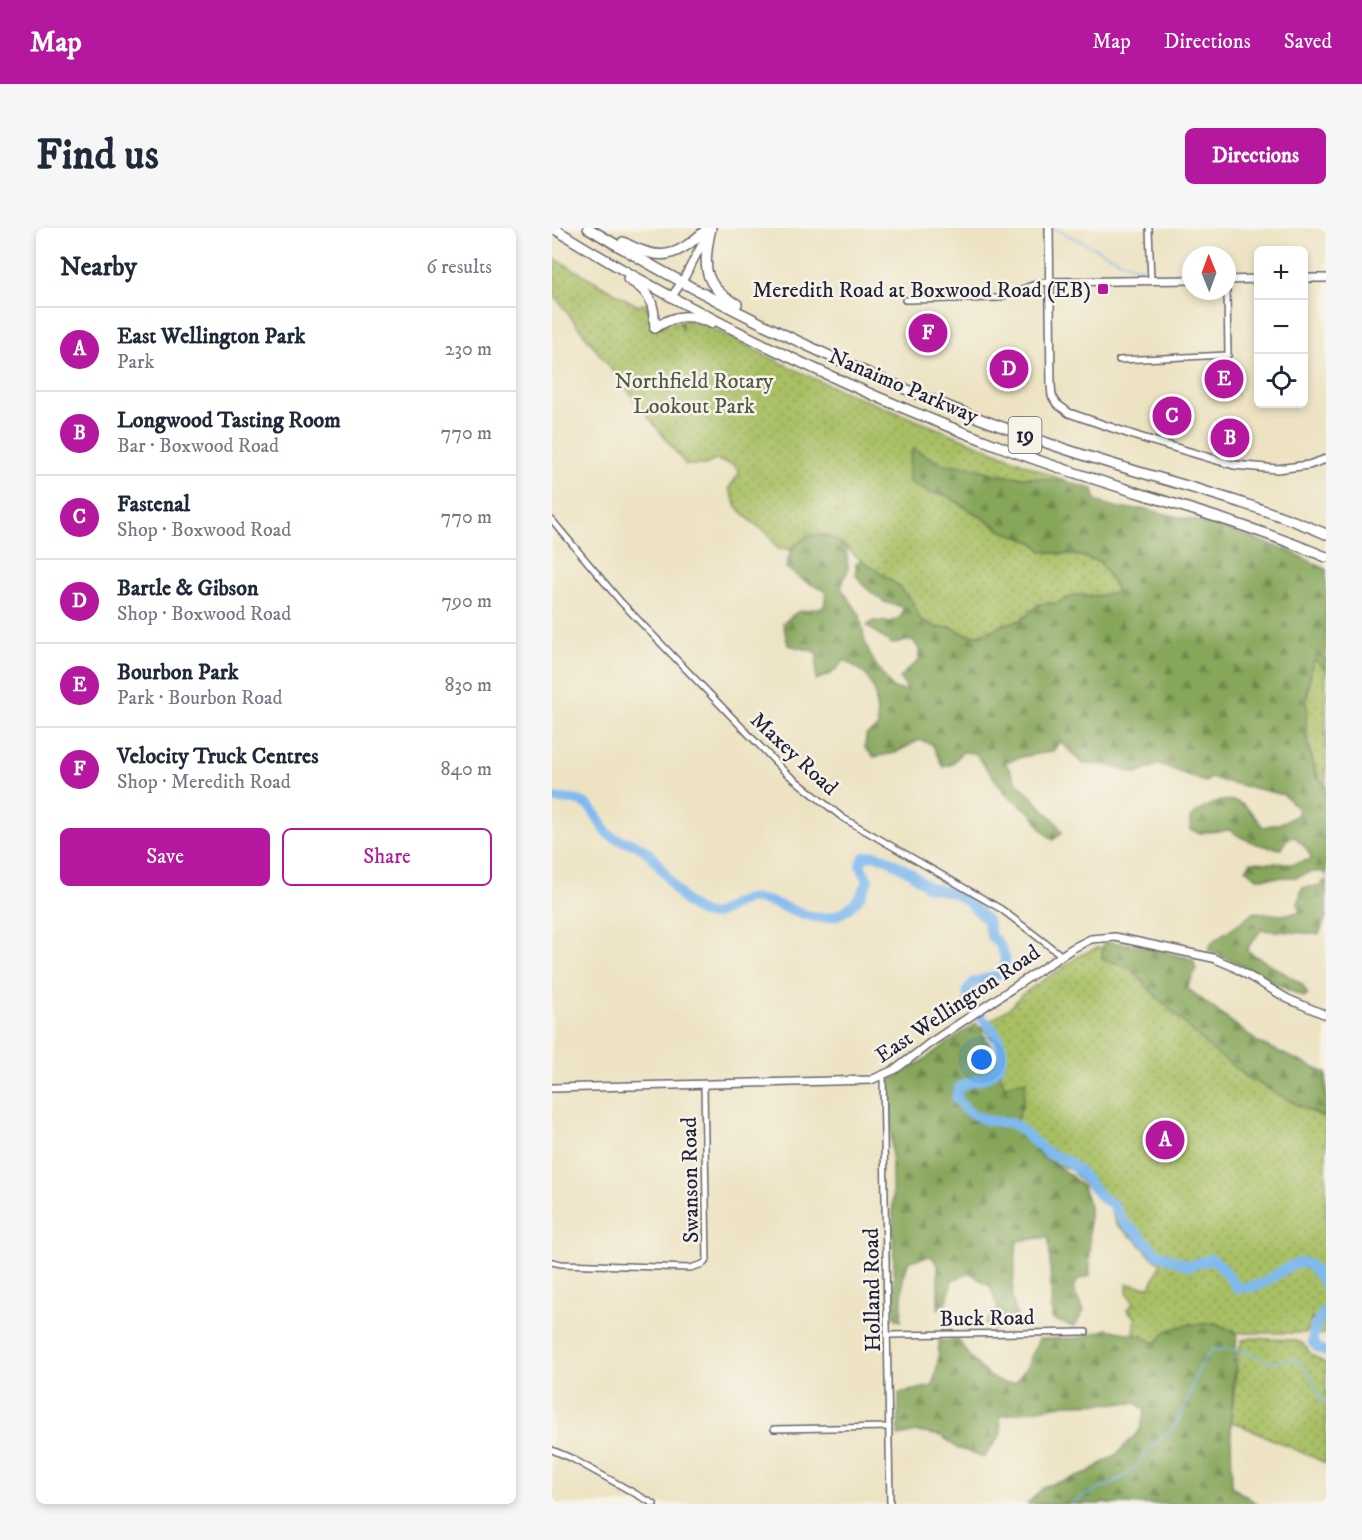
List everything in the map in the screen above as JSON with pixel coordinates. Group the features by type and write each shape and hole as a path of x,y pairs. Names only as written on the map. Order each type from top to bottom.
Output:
{"highway":[{"name":"Nanaimo Parkway","path":"553,228 672,296 789,356 864,390 1005,448 1112,486 1287,541 1326,557"},
{"name":"Nanaimo Parkway","path":"588,228 682,282 775,329 883,379 1102,462 1262,510 1326,534"},
{"path":"597,228 643,252 664,255 682,250 710,228"},
{"path":"710,228 705,266 708,277 720,293 767,320 858,363 883,379"},
{"path":"552,234 637,284 647,293 654,311 655,328 671,318 680,316 700,318 835,382 864,390"}],"street":[{"path":"672,296 682,282 710,228"},
{"path":"1049,228 1050,385 1052,396 1062,409 1139,437 1233,465 1277,469 1309,465 1326,459"},
{"path":"1149,228 1152,281"},
{"path":"1308,278 1326,278"},
{"path":"1236,280 1254,279"},
{"path":"905,300 998,298 1038,283 1049,282 1182,280"},
{"path":"1119,360 1228,354 1227,300"},
{"name":"Maxey Road","path":"552,520 621,602 785,772 843,818 1001,909 1061,955"},
{"name":"East Wellington Road","path":"552,1088 865,1082 883,1076 1061,955 1088,941 1108,937 1127,939 1226,963 1288,999 1326,1015"},
{"name":"Holland Road","path":"883,1076 890,1504"},
{"name":"Swanson Road","path":"552,1262 690,1268 707,1260 704,1086"},
{"name":"Buck Road","path":"888,1335 1086,1332"},
{"path":"774,1429 889,1427"},
{"path":"552,1450 571,1458 654,1504"}],"green space":[{"name":"Northfield Rotary Lookout Park","path":"552,257 638,306 647,303 650,313 668,324 679,321 683,331 681,320 698,322 826,384 1064,481 998,475 971,467 943,464 913,449 909,463 930,493 946,495 1005,532 1033,542 1042,551 1080,556 1100,562 1118,592 1095,596 1076,595 1057,603 1039,604 1022,620 1005,624 981,635 968,635 951,627 938,628 920,619 911,600 899,586 846,547 809,535 791,549 778,549 768,534 737,507 729,488 740,472 734,465 716,460 705,465 686,465 552,293"},
{"path":"1235,364 1236,393 1213,393 1213,365"},
{"path":"913,449 943,464 971,467 998,475 1064,481 1093,489 1096,501 1122,509 1145,509 1214,525 1287,550 1326,569 1326,670 1316,661 1313,662 1307,690 1306,742 1315,772 1326,789 1326,877 1324,872 1311,872 1297,877 1257,878 1246,869 1251,862 1293,864 1312,859 1306,848 1294,836 1286,840 1282,849 1255,843 1230,830 1199,833 1190,830 1190,818 1201,809 1222,801 1243,805 1263,827 1281,823 1298,815 1297,808 1284,795 1210,778 1206,782 1159,764 1137,774 1107,765 1083,764 1060,741 1053,751 1005,762 1016,781 1057,823 1062,833 1053,840 1043,831 1031,813 1007,795 975,753 962,752 952,764 943,767 932,744 919,740 895,753 874,757 865,748 866,735 878,727 875,692 867,676 845,660 831,674 816,680 817,652 788,645 783,623 797,612 824,607 826,591 804,581 786,568 791,549 809,535 827,535 846,547 848,569 841,588 860,615 865,643 874,662 892,688 908,691 900,678 919,661 919,649 913,640 892,644 867,626 873,621 890,622 901,617 903,607 884,602 866,588 856,575 856,564 861,560 899,586 911,600 920,619 938,628 951,627 968,635 981,635 1005,624 1022,620 1039,604 1057,603 1076,595 1095,596 1118,592 1100,562 1080,556 1042,551 1033,542 1005,532 946,495 930,493 909,482 909,463"},
{"path":"1316,660 1326,670 1326,789 1312,758 1306,727 1310,678 1313,661"},
{"path":"1326,880 1326,916 1319,934 1261,930 1246,950 1302,984 1308,995 1304,997 1292,992 1208,950 1213,941 1255,912 1282,915 1300,912 1298,904 1302,888 1317,886"},
{"path":"1103,942 1131,944 1193,959 1196,970 1187,988 1259,1043 1326,1073 1326,1118 1247,1077 1213,1051 1130,968 1102,959"},
{"path":"1109,947 1184,987 1326,1110 1326,1334 1314,1335 1312,1316 1307,1333 1237,1333 1215,1323 1156,1343 1134,1335 1136,1318 1127,1310 1134,1303 1127,1293 1127,1284 1150,1287 1161,1263 1116,1224 1106,1200 1087,1188 1071,1170 1042,1159 953,1094 999,1071 998,1044 981,1027 1012,1006 1021,995 1081,955 1097,948"},
{"path":"976,1023 993,1053 1004,1086 1026,1081 1023,1104 1016,1122 1041,1156 1070,1175 1083,1187 1089,1204 1090,1276 1078,1280 1073,1290 1084,1311 1074,1327 1052,1319 1049,1237 1017,1241 1012,1298 1019,1325 993,1330 985,1324 998,1309 991,1287 970,1273 952,1280 947,1302 938,1309 938,1265 931,1256 909,1261 903,1278 901,1321 895,1318 890,1080 909,1070"},
{"path":"1215,1323 1237,1333 1231,1421 1232,1487 1258,1504 1108,1504 1104,1502 1099,1504 1027,1504 1045,1486 1083,1475 1116,1455 1140,1430 1145,1410 1136,1403 1067,1404 1000,1416 1001,1434 984,1457 957,1448 942,1436 917,1432 898,1436 899,1393 933,1386 939,1341 959,1340 971,1358 989,1375 1001,1382 1015,1383 1026,1368 1039,1339 1079,1338 1107,1329 1141,1336 1156,1343 1166,1331 1186,1325"},
{"path":"1253,1338 1291,1340 1302,1343 1312,1355 1326,1364 1326,1463 1231,1421 1238,1354 1242,1340"}],"waterway":[{"path":"1053,228 1130,265 1145,268"},
{"path":"552,798 574,800 587,805 608,834 637,845 645,851 655,860 685,900 706,914 718,913 749,899 774,903 811,916 823,918 836,916 852,906 863,893 868,880 860,865 864,857 874,855 885,858 911,873 928,887 956,894 987,920 991,936 1000,945 1005,957 1005,966 998,975 974,982 967,990 970,1004 991,1027 999,1040 1002,1056 1001,1062 992,1073 983,1079 959,1087 956,1098 965,1109 986,1120 1011,1123 1047,1153 1065,1160 1079,1171 1103,1199 1113,1204 1123,1222 1156,1253 1189,1266 1211,1259 1220,1265 1237,1288 1261,1284 1297,1263 1307,1264 1326,1286"},
{"path":"1326,1310 1313,1334 1313,1343 1326,1352"},
{"path":"1070,1504 1126,1475 1170,1431 1181,1416 1196,1375 1212,1350 1238,1351 1271,1362 1296,1360 1304,1366 1326,1405"}],"place":[{"name":"Meredith Road at Boxwood Road (EB)","path":"1103,289"},
{"name":"Velocity Truck Centres","path":"928,333"},
{"name":"Bartle & Gibson","path":"1009,369"},
{"name":"Bourbon Park","path":"1224,379"},
{"name":"Fastenal","path":"1172,416"},
{"name":"Longwood Tasting Room","path":"1230,438"},
{"name":"East Wellington Park","path":"1165,1140"}]}
